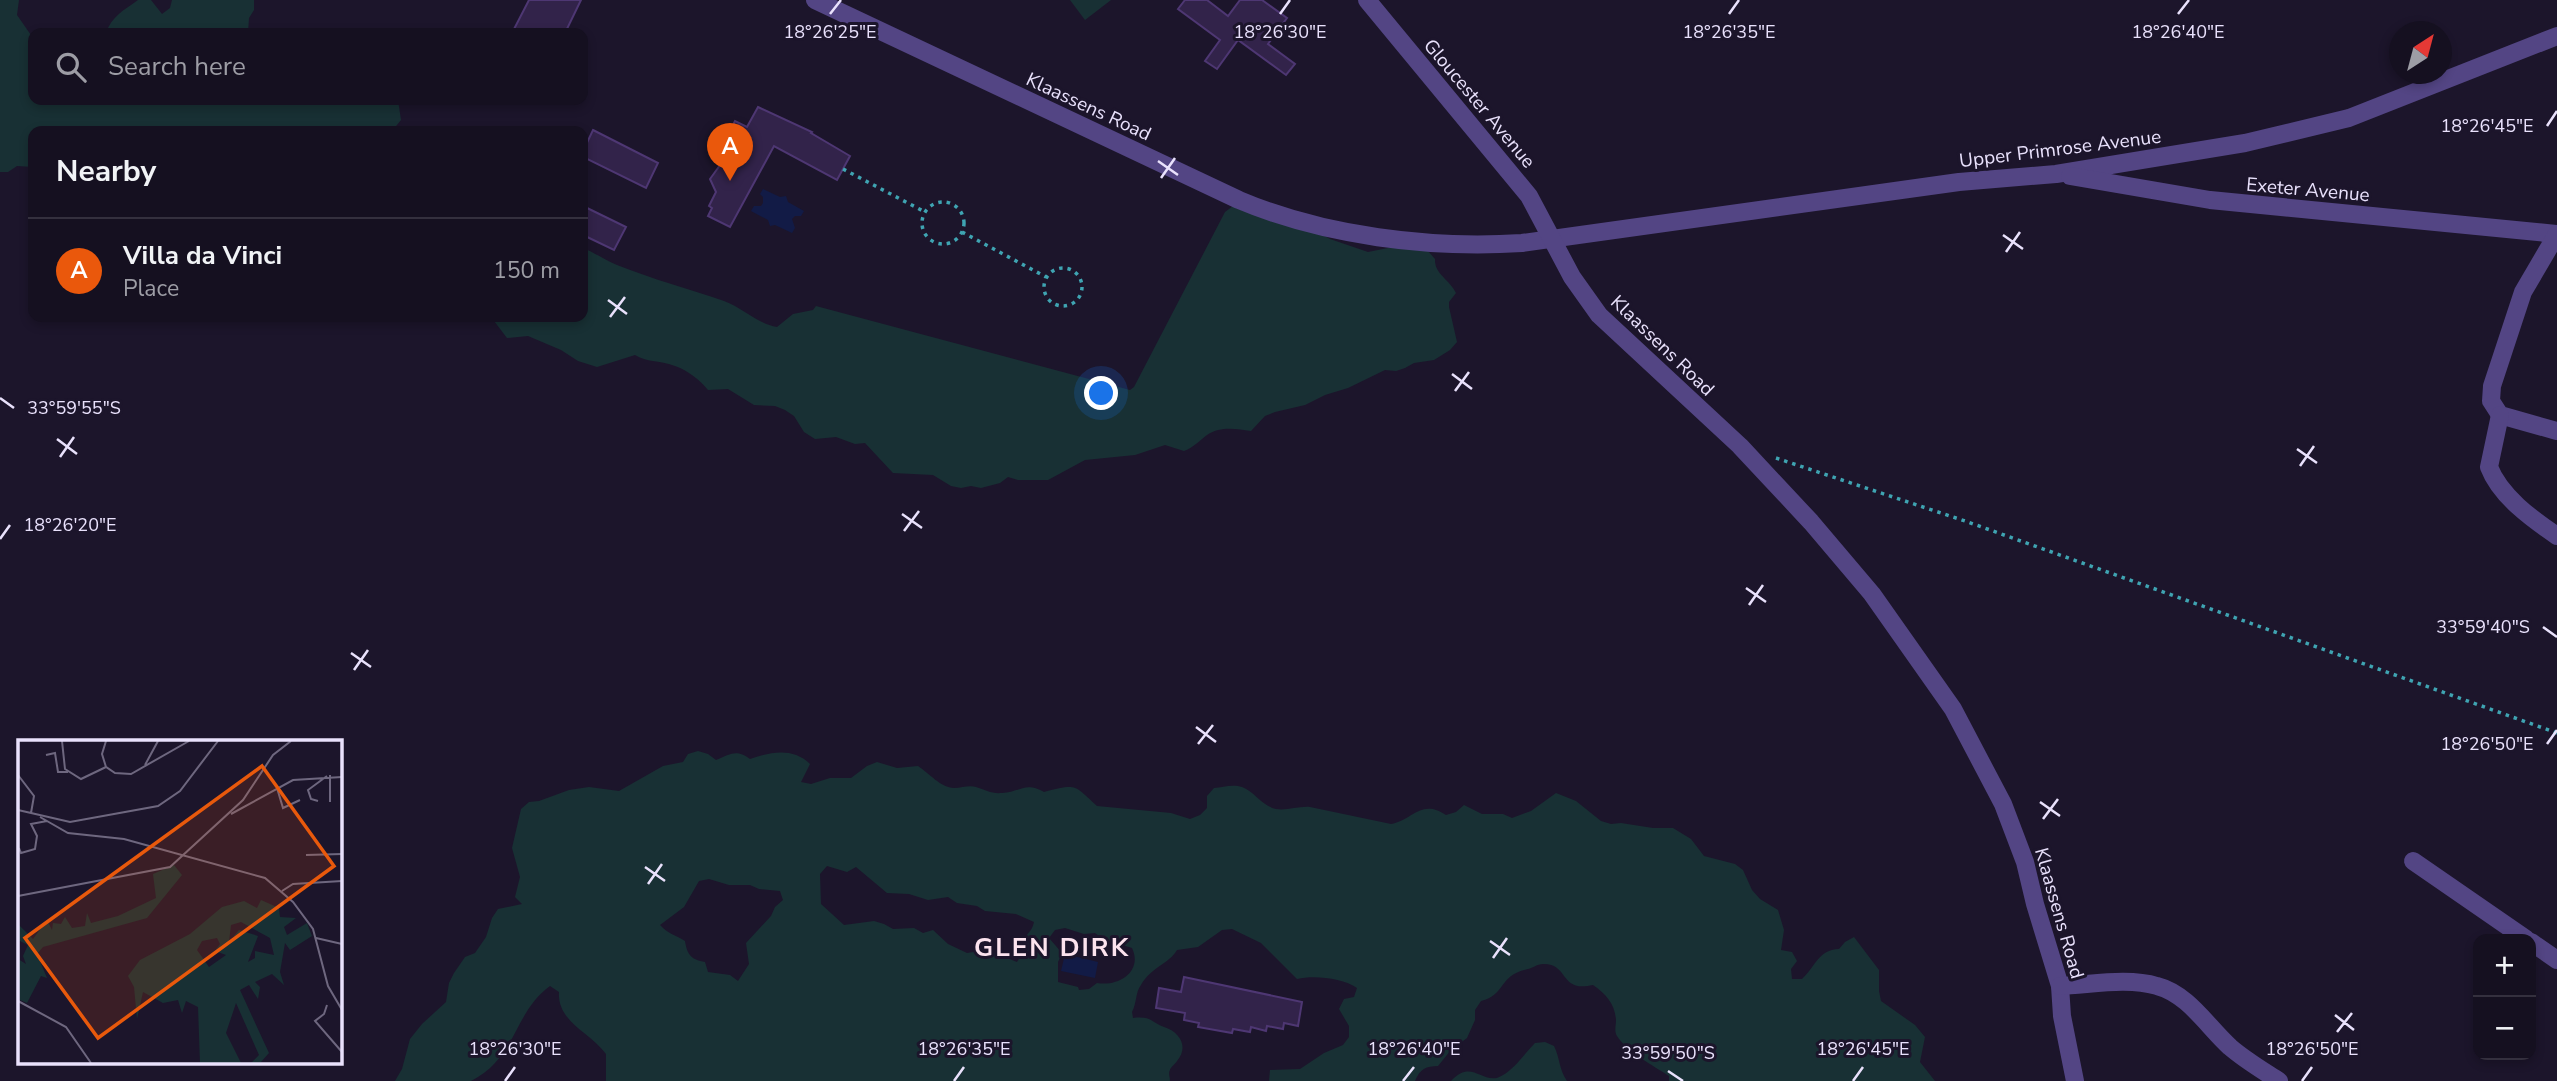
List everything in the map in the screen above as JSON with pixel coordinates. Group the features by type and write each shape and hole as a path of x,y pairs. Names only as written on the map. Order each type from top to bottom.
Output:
{"street":[{"name":"Klaassens Road","path":"815,0 1276,216 1386,238 1448,245 1552,240 1572,277 1599,315 1740,446 1872,593 1953,709 2003,804 2025,862 2060,986 2062,1016 2075,1081"},
{"name":"Gloucester Avenue","path":"1367,0 1530,196 1552,240"},
{"name":"Upper Primrose Avenue","path":"1552,240 1959,182 2056,174 2245,143 2349,118 2557,36"},
{"name":"Exeter Avenue","path":"2056,174 2210,200 2557,234"},
{"path":"2557,234 2529,278 2504,346 2491,394 2493,407 2500,415 2557,431"},
{"path":"2500,415 2489,467 2492,475 2501,488 2557,536"},
{"path":"2413,861 2519,934"},
{"path":"2536,946 2557,960"},
{"path":"2060,986 2134,983 2155,985 2173,992 2188,1003 2232,1049 2278,1081"}],"path":[{"path":"844,169 925,213"},
{"path":"940,202 953,205 958,208 963,220 961,232 953,241 933,241 924,232 925,213 940,202"},
{"path":"961,232 1046,277"},
{"path":"1058,268 1072,270 1082,281 1081,296 1069,306 1054,304 1044,292 1046,277 1058,268"},
{"path":"1740,446 1978,525 2557,733"}],"green space":[{"path":"0,0 19,0 17,15 28,31 28,105 399,105 401,120 396,126 28,126 28,167 17,166 8,172 0,172"},
{"path":"138,0 151,0 162,14 170,8 172,0 254,0 248,28 108,28"},
{"path":"1070,0 1111,0 1085,20"},
{"path":"1233,206 1316,231 1330,239 1368,252 1403,245 1428,251 1435,259 1437,269 1456,293 1449,302 1449,307 1457,342 1434,360 1414,363 1396,371 1385,370 1305,405 1275,412 1265,416 1251,431 1229,429 1212,432 1184,451 1165,445 1135,455 1085,460 1048,480 1018,480 1008,477 1000,483 981,488 961,488 951,486 933,475 893,473 865,443 855,444 836,437 815,439 804,432 794,416 785,410 775,406 754,405 728,389 708,390 693,376 675,366 635,355 597,367 578,361 561,350 528,336 507,338 495,322 588,322 588,250 630,270 724,301 777,327 793,314 813,310 816,306 1130,390 1134,387 1225,212"},
{"path":"698,751 716,760 733,754 741,754 750,759 765,754 789,753 810,764 801,782 811,784 830,778 851,778 877,762 897,768 918,766 940,783 954,788 973,786 998,793 1027,787 1044,792 1069,787 1083,793 1097,806 1171,813 1190,819 1207,808 1207,796 1214,788 1232,786 1247,789 1276,809 1310,807 1391,824 1423,809 1437,810 1446,815 1456,812 1464,805 1482,814 1503,814 1512,818 1531,811 1556,793 1576,801 1601,821 1611,824 1673,828 1691,839 1704,856 1735,864 1743,870 1752,890 1760,899 1778,910 1784,930 1781,950 1792,952 1797,961 1791,969 1792,979 1802,979 1826,952 1839,949 1854,937 1879,970 1881,1001 1915,1025 1925,1037 1920,1062 1935,1081 1669,1081 1669,1076 1621,1042 1616,1032 1614,1009 1602,992 1593,985 1574,985 1557,968 1543,964 1518,972 1495,994 1481,1001 1475,1010 1475,1020 1467,1038 1451,1050 1438,1066 1421,1071 1415,1081 1269,1081 1270,1070 1300,1069 1324,1053 1343,1045 1349,1037 1349,1026 1339,1009 1344,999 1354,997 1357,988 1328,978 1297,979 1261,943 1232,929 1222,930 1198,947 1177,950 1145,979 1138,991 1133,1018 1144,1018 1170,1029 1181,1041 1181,1056 1169,1071 1170,1081 606,1081 606,1054 569,1019 563,1011 559,992 550,986 529,1009 498,1060 471,1081 395,1081 402,1069 410,1039 446,1002 449,983 454,973 465,957 475,953 486,937 498,909 522,904 515,897 520,877 512,848 521,809 529,802 569,790 589,787 619,791 663,766 683,762 688,754","holes":["827,866 847,872 856,867 887,893 909,894 928,900 948,897 957,903 977,906 985,911 1016,914 1034,922 1023,941 1017,962 987,950 967,953 948,944 933,930 923,933 914,928 893,929 874,921 844,925 821,904 820,874","709,879 729,885 750,885 759,889 780,891 783,900 746,943 749,964 738,981 730,975 708,972 705,962 693,958 689,953 685,941 660,925 684,907 699,881","1065,928 1084,934 1095,933 1103,939 1132,948 1135,956 1132,970 1121,980 1097,983 1089,989 1079,990 1078,987 1058,982 1058,962 1062,953 1049,938 1055,930"]},
{"path":"1545,1042 1554,1046 1567,1081 1451,1081 1464,1072 1497,1078 1513,1067 1535,1043"}],"water":[{"path":"763,189 780,197 786,196 788,202 804,211 801,216 792,219 795,228 792,233 775,225 770,226 768,220 751,211 754,206 761,206 763,203 760,194"},
{"path":"1065,954 1098,962 1095,978 1061,971"}],"building":[{"path":"529,0 581,0 567,28 515,28"},
{"path":"1185,0 1207,0 1228,16 1240,0 1262,0 1287,18 1268,44 1295,64 1286,75 1238,40 1217,69 1205,61 1220,40 1178,9"},
{"path":"758,107 812,132 850,156 837,180 774,146 730,227 708,216 712,208 709,206 716,192 710,179 723,161 719,158 725,148 721,147 735,121 747,127"},
{"path":"593,130 658,163 646,188 588,159 588,140"},
{"path":"588,208 626,227 614,250 588,237"},
{"path":"1184,977 1302,1002 1298,1026 1284,1023 1283,1029 1267,1026 1266,1031 1251,1027 1250,1032 1233,1029 1232,1033 1198,1027 1199,1023 1184,1020 1185,1013 1156,1008 1159,988 1181,992"}],"place":[{"name":"Villa da Vinci","path":"730,181"}],"district":[{"name":"GLEN DIRK","path":"1052,947"}]}
